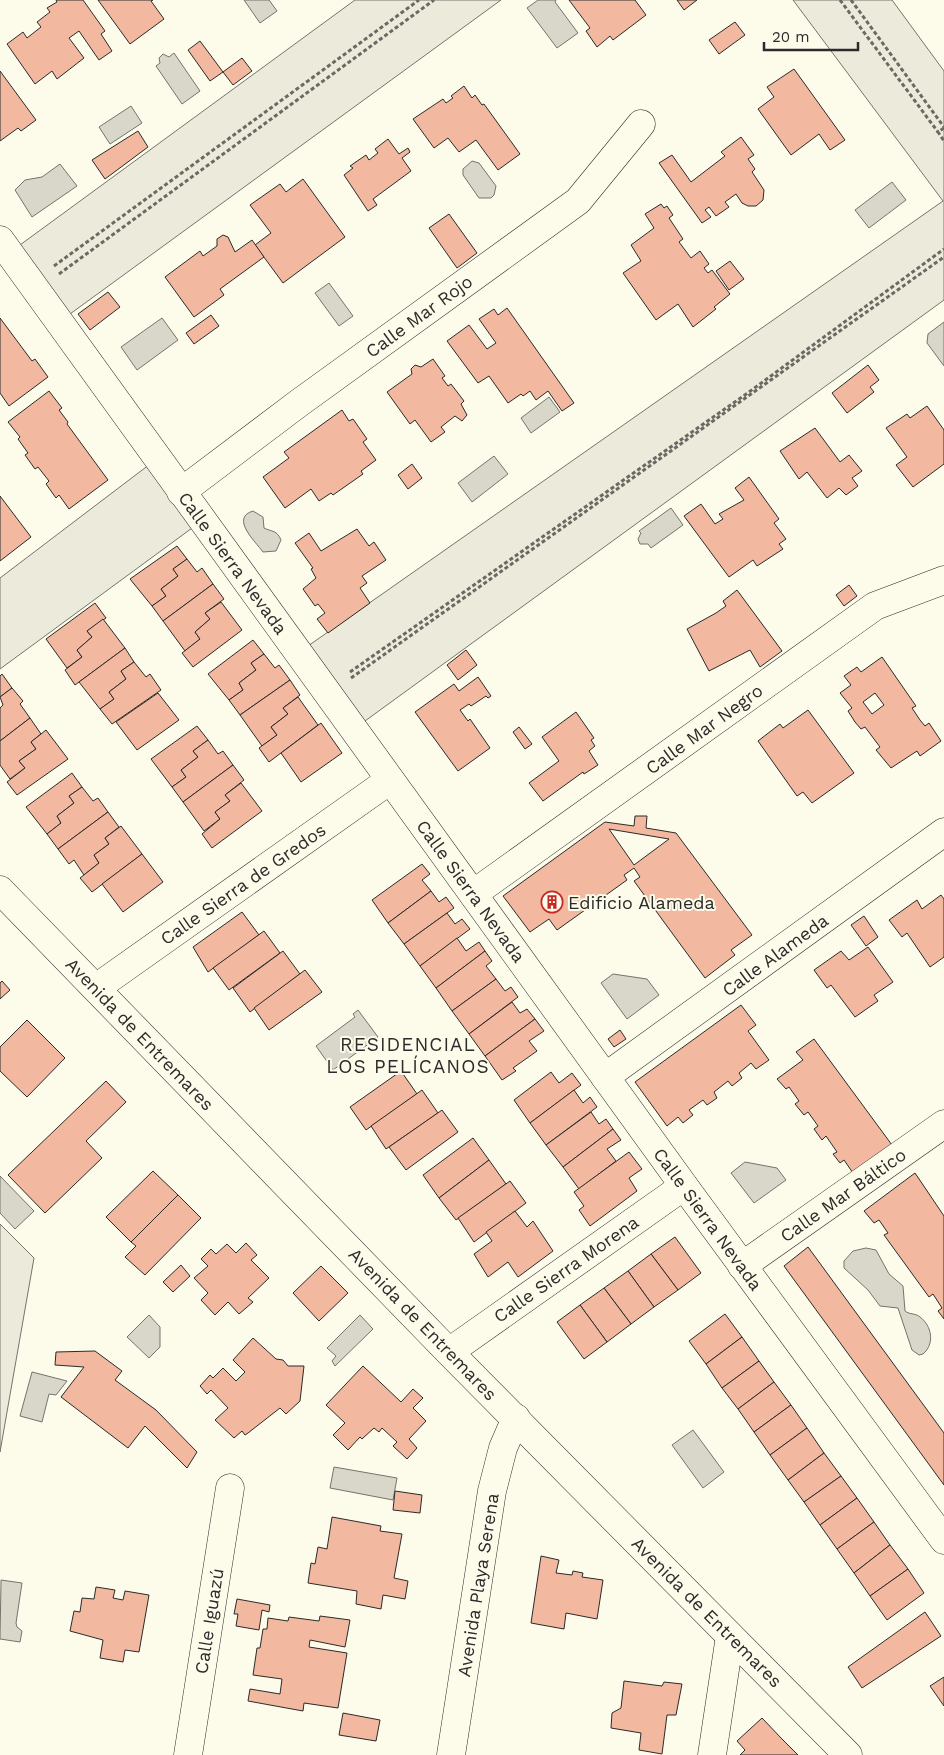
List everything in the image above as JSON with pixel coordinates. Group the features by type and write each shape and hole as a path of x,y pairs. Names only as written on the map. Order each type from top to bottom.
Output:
{"street":[{"name":"Calle Mar Rojo","path":"181,492 315,391 578,201 641,124"},
{"name":"Calle Sierra Nevada","path":"0,240 742,1266 944,1540"},
{"name":"Calle Mar Negro","path":"474,894 875,606 944,580"},
{"name":"Calle Sierra de Gredos","path":"96,988 390,780"},
{"name":"Calle Alameda","path":"605,1077 944,832"},
{"name":"Avenida de Entremares","path":"0,890 449,1352 848,1755"},
{"name":"Calle Mar Báltico","path":"742,1266 944,1124"},
{"name":"Calle Sierra Morena","path":"449,1352 684,1186"},
{"name":"Avenida Playa Serena","path":"451,1755 492,1491 503,1448 516,1418"},
{"name":"Calle Iguazú","path":"188,1755 230,1488"},
{"path":"712,1755 730,1636"}],"path":[{"path":"34,286 420,0"},
{"path":"34,286 434,0"},
{"path":"840,0 944,142"},
{"path":"851,0 944,127 938,132"},
{"path":"327,692 749,392 944,249"},
{"path":"327,692 944,257"}],"shaded area":[{"path":"244,0 269,0 277,11 260,23"},
{"path":"355,0 501,0 59,322 9,253"},
{"path":"538,0 556,0 555,2 578,33 557,48 527,8"},
{"path":"793,0 892,0 944,71 944,300 354,729 298,653 943,201"},
{"path":"174,53 200,91 182,104 156,66 160,63 159,58 163,54 169,57"},
{"path":"131,106 142,123 110,144 99,127"},
{"path":"472,161 479,163 496,186 494,195 491,198 479,198 463,175 463,169"},
{"path":"60,164 77,186 32,217 15,190 25,180 42,177"},
{"path":"892,182 906,200 869,228 855,210"},
{"path":"329,283 353,316 339,326 315,293"},
{"path":"162,318 178,340 137,370 121,347"},
{"path":"944,322 944,366 927,343 928,334"},
{"path":"549,397 560,412 531,433 521,418"},
{"path":"494,456 508,474 472,502 458,483"},
{"path":"158,458 203,520 0,669 0,578"},
{"path":"671,508 683,525 651,548 648,544 640,544 638,539 641,533 639,531"},
{"path":"253,511 263,517 264,528 276,533 281,540 276,551 263,552 246,530 244,519 246,514"},
{"path":"613,974 647,979 659,995 627,1019 601,983"},
{"path":"358,1010 378,1037 333,1070 316,1046 355,1017 353,1014"},
{"path":"745,1162 777,1168 786,1180 754,1203 731,1173"},
{"path":"0,1176 34,1211 15,1229 0,1213"},
{"path":"0,1224 34,1258 0,1452"},
{"path":"866,1248 876,1250 889,1274 903,1286 905,1311 918,1316 927,1325 930,1340 927,1350 923,1354 919,1355 912,1350 898,1308 880,1306 868,1290 844,1268 844,1261 853,1251"},
{"path":"149,1315 160,1327 160,1347 149,1358 127,1337"},
{"path":"360,1315 373,1329 335,1366 332,1361 336,1356 327,1348"},
{"path":"32,1372 67,1381 56,1395 49,1394 42,1422 20,1416"},
{"path":"693,1430 724,1472 703,1488 672,1445"},
{"path":"334,1467 397,1478 393,1500 330,1488"},
{"path":"1,1580 22,1583 16,1623 17,1627 22,1631 20,1642 0,1639"}],"building":[{"path":"56,0 83,0 105,31 101,34 112,51 99,60 79,31 69,38 84,58 57,79 52,71 35,84 7,44 23,32 27,38 41,27 37,22 50,12 47,8 57,2"},
{"path":"98,0 153,0 151,1 164,19 130,44"},
{"path":"569,0 635,0 646,15 613,40 610,36 597,47 586,31 590,28"},
{"path":"677,0 697,0 684,10"},
{"path":"735,22 745,35 719,54 709,40"},
{"path":"200,41 223,72 210,81 188,50"},
{"path":"242,58 252,71 233,85 223,72"},
{"path":"794,69 845,140 830,150 819,134 791,155 758,109 774,97 767,87"},
{"path":"0,71 36,120 21,131 18,128 0,141"},
{"path":"464,86 472,98 475,95 482,105 484,104 520,154 498,170 476,140 459,152 448,138 434,148 413,119 443,99 446,103 453,98 451,96"},
{"path":"138,131 148,147 105,179 92,160"},
{"path":"741,137 754,155 748,159 755,169 752,172 764,190 763,200 756,206 748,206 742,203 736,194 725,202 729,207 716,216 709,207 705,210 711,217 702,223 659,163 672,155 691,182 725,156 721,152"},
{"path":"388,139 399,154 408,148 410,152 402,158 411,171 373,199 377,205 368,211 344,175 353,168 350,166 366,155 369,160 378,153 375,149"},
{"path":"303,179 345,237 283,283 255,245 271,233 250,205 280,184 286,192"},
{"path":"661,204 664,208 667,206 673,215 669,218 683,239 679,242 691,258 700,251 709,264 704,268 708,273 712,270 730,294 714,307 716,309 693,327 678,304 656,320 623,273 641,261 631,245 654,228 645,214"},
{"path":"449,214 477,253 457,268 429,228"},
{"path":"223,235 228,237 235,252 252,240 264,257 220,289 224,295 194,317 165,277 200,251 203,256 217,246 217,239"},
{"path":"730,261 744,279 729,290 716,271"},
{"path":"108,292 120,307 90,330 78,314"},
{"path":"507,308 574,403 562,411 548,391 536,400 530,391 523,396 521,394 508,403 489,376 478,383 447,341 469,325 487,349 496,343 479,319 494,309 498,315"},
{"path":"211,315 219,326 194,344 186,333"},
{"path":"0,318 32,361 35,359 48,377 9,406 0,393"},
{"path":"433,359 445,376 442,378 448,386 451,384 464,401 461,404 467,415 462,421 455,416 441,427 445,432 431,442 415,420 410,424 387,392 412,374 411,369 415,365 421,367"},
{"path":"868,365 879,380 870,387 874,392 847,413 832,393"},
{"path":"49,391 62,408 59,410 68,422 67,424 108,480 69,509 59,495 56,498 46,484 49,481 38,467 35,469 25,455 28,453 18,439 20,437 8,422"},
{"path":"927,406 944,430 944,464 913,487 896,465 907,457 886,428 907,414 910,418"},
{"path":"342,410 349,421 353,419 367,439 363,442 376,460 361,471 363,474 333,495 331,493 319,501 311,489 285,508 263,477 289,458 284,452"},
{"path":"815,428 840,462 849,455 862,471 852,478 858,486 846,495 839,488 827,498 807,472 799,479 780,451"},
{"path":"412,464 422,478 408,489 398,475"},
{"path":"749,477 779,519 774,523 786,539 779,544 783,549 757,566 753,560 729,577 684,516 701,504 715,524 723,519 719,514 744,500 735,488"},
{"path":"0,496 31,537 0,561"},
{"path":"357,529 369,546 374,542 386,560 362,576 367,583 360,588 370,603 328,633 317,619 325,613 318,604 315,606 303,589 316,578 311,569 313,568 295,543 309,533 321,551"},
{"path":"177,546 187,559 173,569 178,576 161,589 166,596 152,606 130,579"},
{"path":"187,559 197,572 202,568 213,584 163,621 152,606 166,596 161,589 178,576 173,569"},
{"path":"213,584 224,599 205,613 210,619 195,632 200,639 185,651 163,621"},
{"path":"849,585 857,596 844,606 836,595"},
{"path":"737,590 782,651 760,667 750,650 709,671 687,629 726,606 723,601"},
{"path":"221,602 242,630 193,667 182,653 200,639 195,632 210,619 205,613"},
{"path":"95,603 106,618 87,631 92,637 77,650 82,657 67,668 46,639"},
{"path":"103,619 125,648 75,685 65,670 82,657 77,650 92,637 87,631"},
{"path":"253,640 264,654 251,663 256,670 239,683 243,690 229,700 208,674"},
{"path":"125,648 134,662 121,671 126,679 109,692 114,699 100,709 79,682"},
{"path":"466,650 477,665 458,680 447,665"},
{"path":"264,654 275,668 279,665 290,680 240,715 229,700 243,690 239,683 256,670 251,663"},
{"path":"882,657 916,706 912,708 920,720 925,726 929,723 941,741 920,756 917,751 891,768 876,750 880,747 865,727 861,729 855,722 848,711 852,708 840,693 851,685 844,676 857,667 861,672","holes":["875,693 884,705 872,714 863,702"]},
{"path":"134,662 146,677 150,674 161,690 112,724 100,709 114,699 109,692 126,679 121,671"},
{"path":"2,674 12,688 0,697 0,676"},
{"path":"478,677 491,696 488,698 486,696 471,706 469,704 460,710 468,721 470,719 490,748 458,771 415,712 454,684 459,691"},
{"path":"290,680 300,695 283,708 288,714 271,727 277,735 262,746 240,715"},
{"path":"12,688 23,701 20,704 30,718 0,741 0,708 3,705 0,697"},
{"path":"158,693 179,720 137,750 116,722"},
{"path":"298,697 318,725 269,762 259,748 277,735 271,727 288,714 283,708"},
{"path":"808,710 854,773 812,803 803,792 797,796 758,741 780,724 783,728"},
{"path":"576,712 594,738 591,740 595,746 589,751 598,765 584,774 583,772 543,801 529,783 559,761 542,737"},
{"path":"30,718 41,734 31,742 36,749 19,761 25,768 10,779 0,765 0,741"},
{"path":"321,723 342,753 301,782 281,753"},
{"path":"197,726 208,740 193,751 198,757 181,770 186,777 172,787 151,759"},
{"path":"519,727 532,744 525,749 513,732"},
{"path":"46,730 68,759 17,795 7,782 25,768 19,761 36,749 31,742"},
{"path":"208,740 218,754 223,751 233,765 183,802 172,787 186,777 181,770 198,757 193,751"},
{"path":"233,765 244,780 225,795 230,801 215,812 220,819 204,831 183,802"},
{"path":"72,773 82,787 69,796 74,803 57,816 61,823 47,834 26,807"},
{"path":"241,783 262,811 212,848 202,834 220,819 215,812 230,801 225,795"},
{"path":"82,787 93,801 98,798 108,812 58,849 47,834 61,823 57,816 74,803 69,796"},
{"path":"108,812 119,827 105,838 109,844 94,855 99,863 84,875 74,860 69,864 58,849"},
{"name":"Edificio Alameda","path":"635,816 647,816 646,828 676,833 752,935 731,950 735,955 705,978 634,881 640,877 634,868 624,875 627,880 557,930 549,919 530,932 503,896 605,822 634,826","holes":["609,829 669,839 634,865"]},
{"path":"121,826 142,854 92,892 80,878 99,863 94,855 109,844 105,838"},
{"path":"142,854 163,882 123,912 102,884"},
{"path":"422,864 430,874 422,880 431,891 388,923 372,900"},
{"path":"431,891 439,902 446,897 454,908 404,944 388,923"},
{"path":"941,895 944,899 944,957 930,967 907,933 902,937 889,920 917,900 922,909"},
{"path":"242,912 259,935 208,972 193,947"},
{"path":"447,913 455,924 462,919 470,929 420,966 404,944"},
{"path":"864,916 878,937 866,946 851,925"},
{"path":"264,931 280,953 229,990 213,968"},
{"path":"457,938 466,951 479,942 485,951 436,988 420,966"},
{"path":"868,947 893,982 874,995 878,1001 855,1017 831,985 827,988 814,970 841,951 849,960"},
{"path":"283,951 300,974 250,1012 233,988"},
{"path":"485,951 492,961 486,966 496,979 452,1011 436,988"},
{"path":"305,970 322,992 269,1030 254,1008"},
{"path":"496,979 505,991 511,987 518,997 469,1034 452,1011"},
{"path":"2,981 10,990 0,999 0,983"},
{"path":"512,1002 520,1013 527,1009 535,1019 485,1056 469,1034"},
{"path":"741,1005 756,1025 748,1031 769,1060 756,1069 751,1063 739,1073 742,1078 732,1086 728,1081 714,1092 717,1098 707,1105 703,1100 689,1110 693,1115 683,1123 678,1117 667,1126 635,1082"},
{"path":"535,1019 544,1031 529,1041 537,1051 513,1068 516,1071 502,1080 485,1056"},
{"path":"27,1020 65,1058 27,1097 0,1071 0,1047"},
{"path":"620,1030 626,1039 614,1047 608,1039"},
{"path":"814,1039 892,1145 853,1173 844,1160 840,1163 833,1154 837,1152 826,1136 822,1140 814,1129 818,1126 808,1112 804,1115 795,1104 799,1101 789,1087 786,1089 777,1079 803,1060 796,1052"},
{"path":"401,1071 417,1094 366,1130 350,1107"},
{"path":"551,1072 559,1083 572,1073 581,1085 530,1123 514,1100"},
{"path":"106,1081 126,1102 86,1141 102,1158 45,1213 8,1175"},
{"path":"422,1090 438,1113 386,1149 371,1126"},
{"path":"574,1090 583,1103 590,1097 597,1107 546,1145 530,1123"},
{"path":"442,1110 458,1132 406,1170 389,1147"},
{"path":"591,1112 599,1124 606,1119 613,1129 563,1167 546,1145"},
{"path":"613,1129 621,1140 607,1149 616,1161 579,1189 563,1167"},
{"path":"473,1138 489,1160 439,1198 423,1175"},
{"path":"629,1152 642,1169 629,1178 637,1191 590,1226 579,1210 584,1206 574,1192"},
{"path":"489,1160 506,1184 456,1220 439,1198"},
{"path":"153,1171 178,1195 131,1242 106,1217"},
{"path":"915,1173 944,1216 944,1319 938,1311 942,1308 933,1294 929,1297 884,1235 888,1233 879,1220 874,1223 864,1211"},
{"path":"510,1181 526,1203 474,1242 458,1218"},
{"path":"178,1195 201,1218 145,1275 125,1257 136,1246 131,1242"},
{"path":"515,1211 527,1227 533,1221 553,1251 518,1277 508,1262 488,1277 474,1254 492,1241 486,1232"},
{"path":"675,1237 701,1273 678,1290 651,1254"},
{"path":"246,1243 257,1255 251,1260 269,1278 248,1298 253,1302 239,1314 228,1302 215,1315 201,1300 208,1293 194,1278 208,1266 201,1259 211,1249 216,1254 227,1244 236,1253"},
{"path":"808,1247 944,1433 944,1485 784,1266"},
{"path":"651,1254 678,1290 654,1307 628,1271"},
{"path":"181,1265 190,1276 173,1292 163,1282"},
{"path":"321,1266 348,1293 319,1321 293,1293"},
{"path":"628,1271 654,1307 631,1324 604,1288"},
{"path":"604,1288 631,1324 607,1342 580,1305"},
{"path":"580,1305 607,1342 584,1359 557,1322"},
{"path":"725,1314 742,1337 706,1364 689,1341"},
{"path":"742,1337 759,1361 722,1388 706,1364"},
{"path":"253,1338 276,1359 283,1360 288,1366 304,1366 300,1401 286,1414 280,1408 245,1435 242,1431 234,1438 215,1420 228,1408 211,1390 207,1394 200,1386 210,1375 213,1378 223,1368 236,1381 245,1372 233,1360"},
{"path":"95,1351 122,1371 115,1380 156,1410 197,1452 187,1468 145,1426 128,1448 61,1397 84,1367 55,1365 56,1352"},
{"path":"759,1361 774,1382 738,1409 722,1388"},
{"path":"363,1366 401,1402 413,1389 423,1398 413,1408 426,1421 409,1439 417,1448 407,1459 393,1446 397,1442 382,1428 379,1432 374,1428 362,1439 360,1437 348,1450 333,1435 345,1423 326,1405"},
{"path":"774,1382 791,1405 754,1432 738,1409"},
{"path":"791,1405 807,1428 770,1455 754,1432"},
{"path":"807,1428 824,1453 788,1480 770,1455"},
{"path":"824,1453 841,1476 804,1502 788,1480"},
{"path":"841,1476 857,1498 820,1525 804,1502"},
{"path":"395,1491 422,1495 420,1513 393,1510"},
{"path":"857,1498 874,1522 837,1549 820,1525"},
{"path":"332,1517 381,1526 380,1531 402,1534 394,1578 408,1581 405,1599 383,1595 381,1609 356,1604 357,1591 308,1583 311,1563 315,1564 318,1547 327,1549"},
{"path":"874,1522 890,1545 854,1573 837,1549"},
{"path":"890,1545 908,1569 870,1596 854,1573"},
{"path":"541,1556 559,1560 556,1573 572,1575 573,1571 583,1573 582,1577 603,1580 597,1619 566,1613 564,1629 531,1623"},
{"path":"908,1569 924,1593 887,1620 870,1596"},
{"path":"96,1587 115,1590 113,1598 123,1600 125,1591 149,1595 139,1652 125,1650 123,1662 100,1658 103,1640 70,1631 74,1611 80,1612 82,1598 94,1599"},
{"path":"237,1599 270,1605 269,1612 262,1610 259,1630 236,1626 238,1614 234,1614"},
{"path":"925,1612 941,1636 862,1688 848,1667"},
{"path":"320,1616 350,1620 345,1647 310,1640 309,1647 347,1653 338,1708 304,1703 303,1711 248,1701 250,1689 280,1694 282,1679 253,1675 257,1648 260,1648 263,1629 267,1629 268,1618 288,1621 289,1617 319,1621"},
{"path":"944,1677 944,1706 930,1686"},
{"path":"624,1681 662,1686 664,1682 682,1684 676,1715 667,1715 662,1754 639,1750 641,1733 611,1728 612,1713 621,1708"},
{"path":"343,1713 380,1720 376,1741 339,1735"},
{"path":"762,1718 798,1755 740,1755 745,1750 737,1741"}],"place":[{"name":"Edificio Alameda","path":"552,902"}],"district":[{"name":"RESIDENCIAL LOS PELÍCANOS","path":"408,1055"}]}
